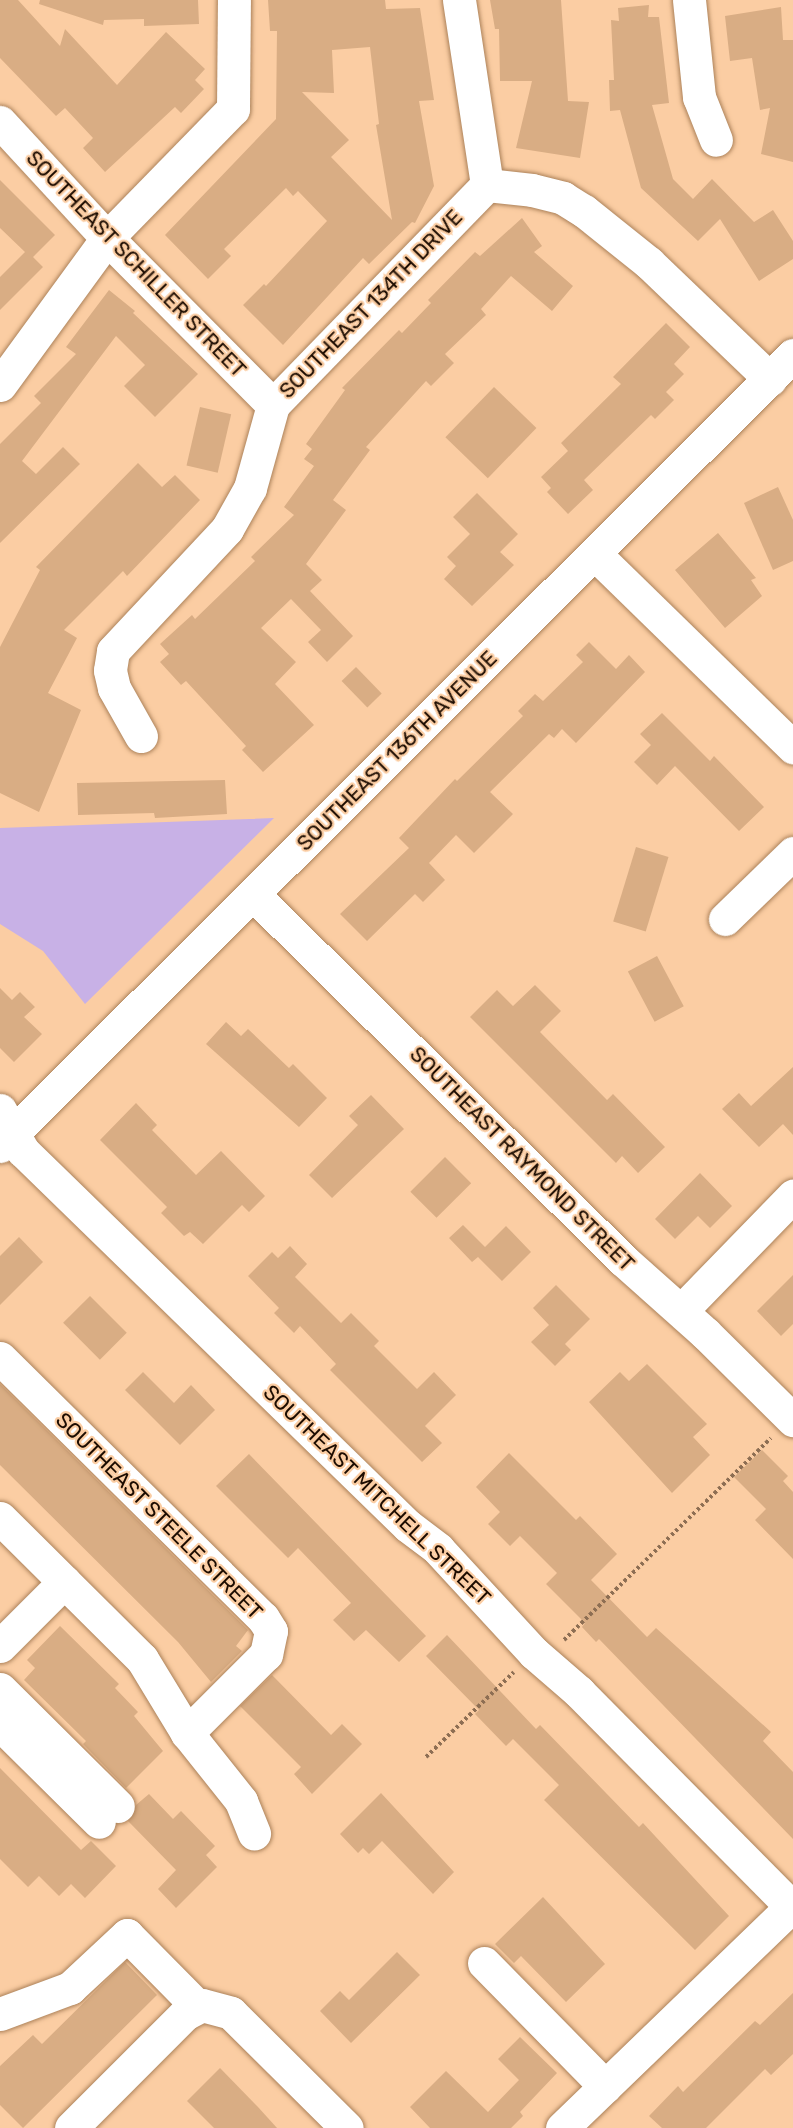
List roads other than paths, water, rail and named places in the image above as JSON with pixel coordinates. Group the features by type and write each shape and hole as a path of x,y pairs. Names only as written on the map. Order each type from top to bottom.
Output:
{"street":[{"path":"0,385 107,238 233,109 234,0"},
{"path":"459,0 487,185 542,193 584,211 649,263 770,379"},
{"path":"689,0 699,97 716,140"},
{"name":"SOUTHEAST SCHILLER STREET","path":"0,122 107,238 273,405"},
{"name":"SOUTHEAST 134TH DRIVE","path":"141,736 114,688 110,670 113,651 227,529 250,488 273,405 487,185"},
{"name":"SOUTHEAST 136TH AVENUE","path":"4,1130 253,894 793,356"},
{"path":"595,554 793,747"},
{"path":"725,919 793,853"},
{"name":"SOUTHEAST RAYMOND STREET","path":"253,894 623,1260 681,1311 792,1419"},
{"name":"SOUTHEAST MITCHELL STREET","path":"4,1130 408,1526 438,1549 534,1653 579,1692 793,1906"},
{"path":"681,1311 793,1196"},
{"name":"SOUTHEAST STEELE STREET","path":"0,1358 251,1606 271,1631 266,1654 187,1733"},
{"path":"0,1518 142,1659 187,1733 224,1775 241,1801 254,1833"},
{"path":"0,1646 64,1582"},
{"path":"0,1689 108,1814 0,1724"},
{"path":"561,2128 793,1906"},
{"path":"0,2014 70,1988 128,1935 203,2006 231,2013 347,2128"},
{"path":"484,1963 605,2086"},
{"path":"71,2128 203,2006"}]}
